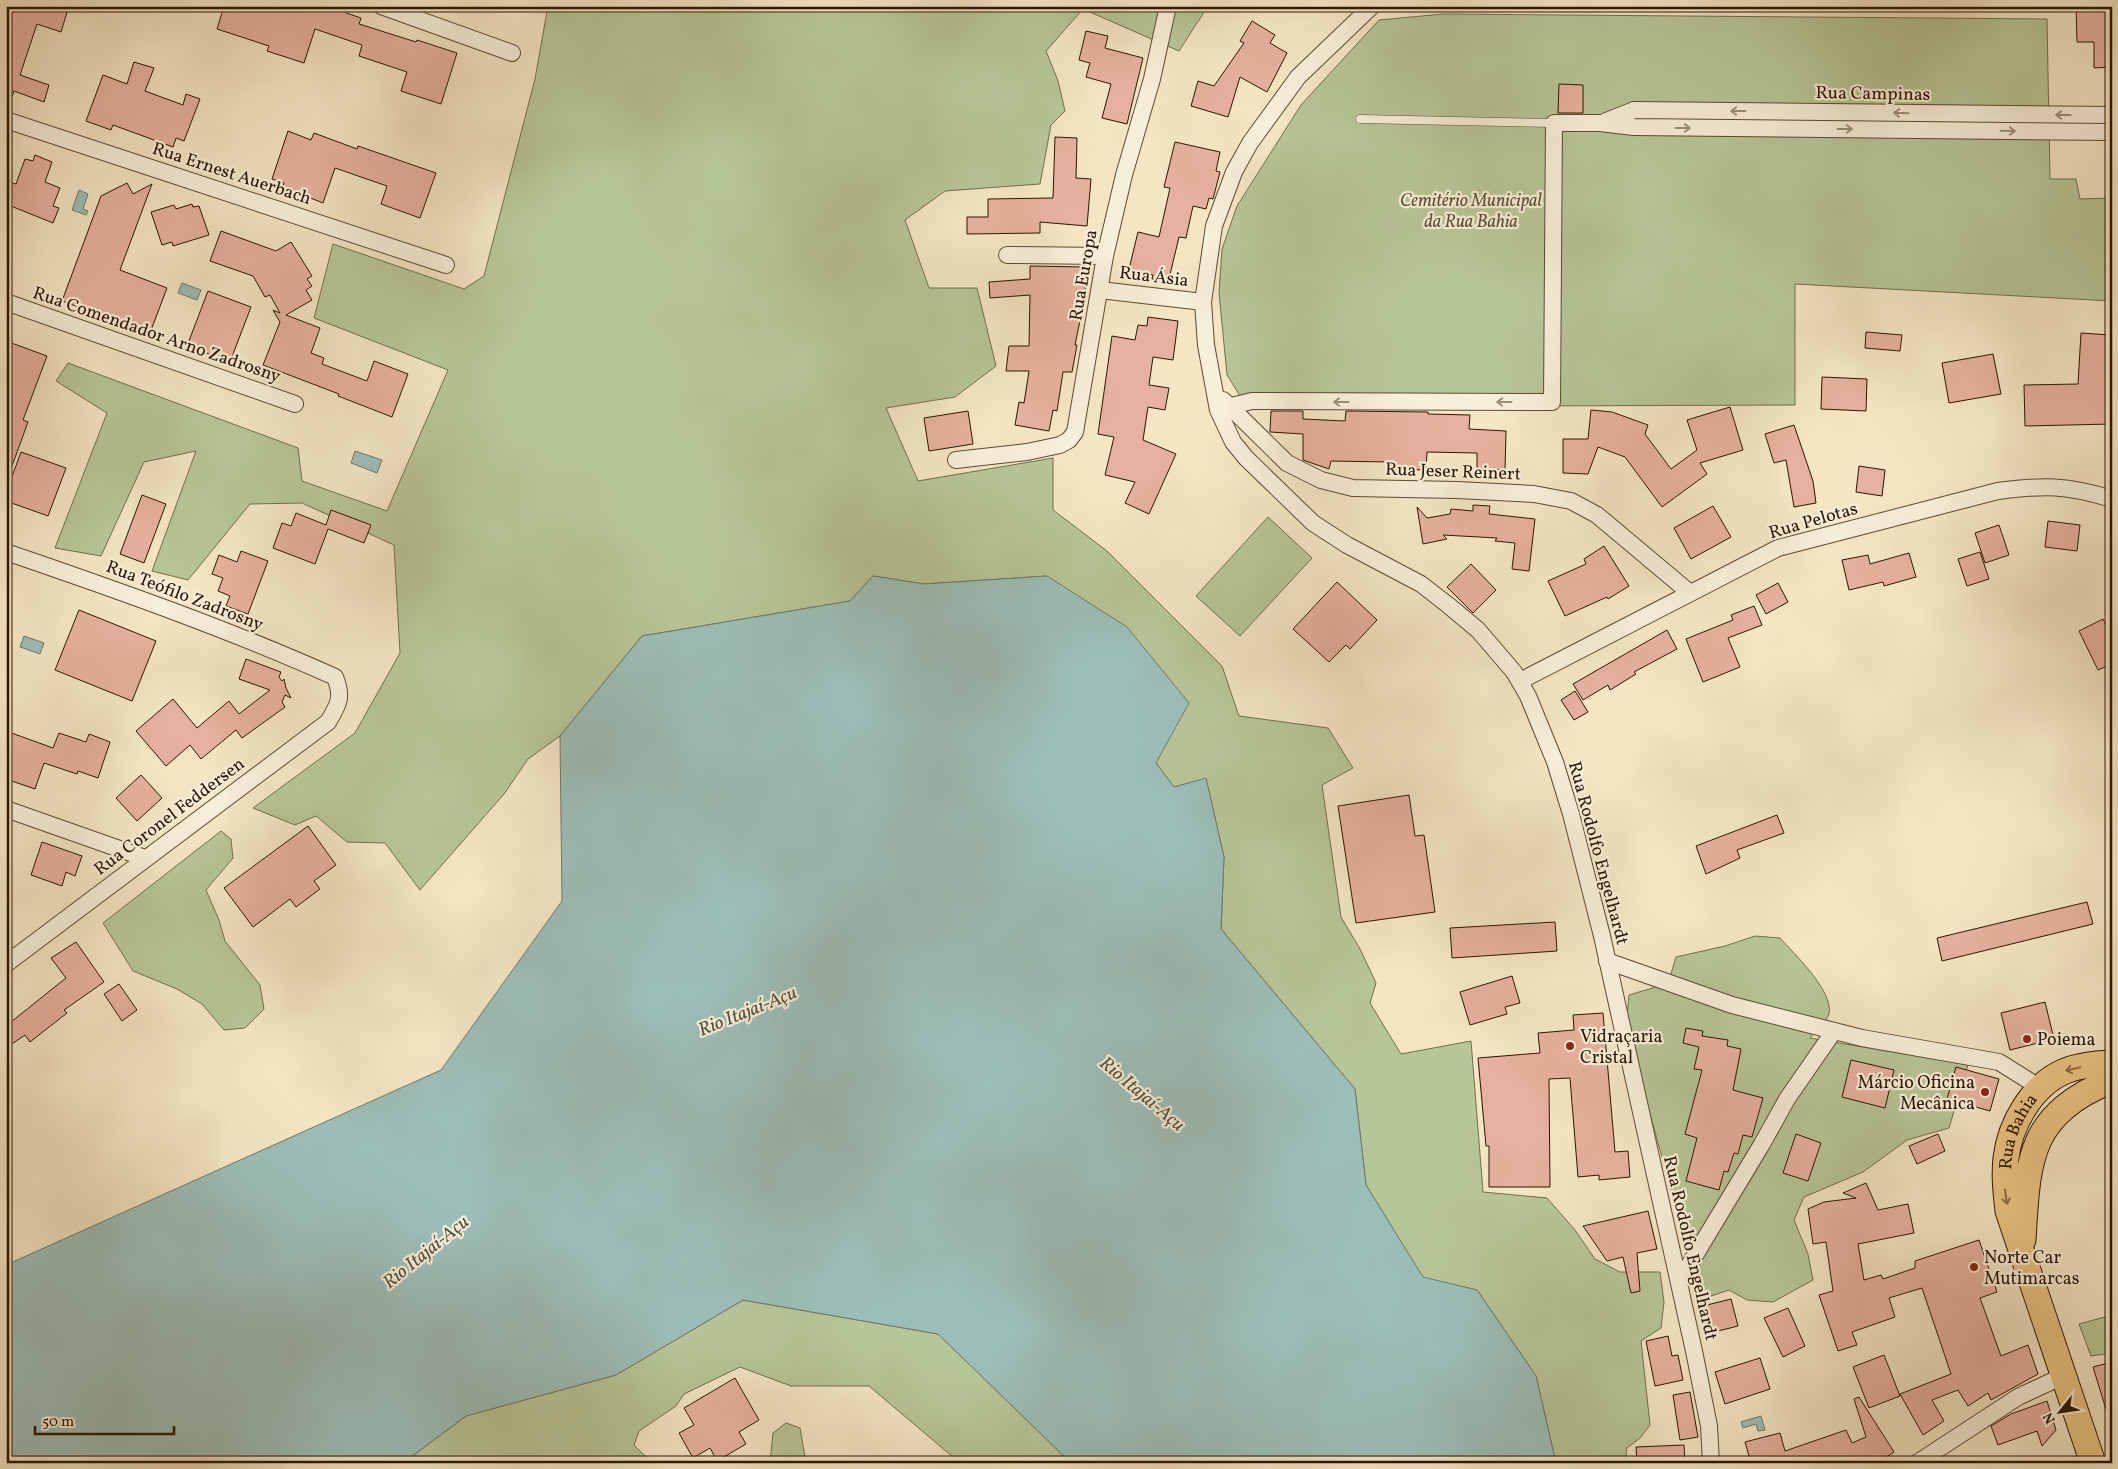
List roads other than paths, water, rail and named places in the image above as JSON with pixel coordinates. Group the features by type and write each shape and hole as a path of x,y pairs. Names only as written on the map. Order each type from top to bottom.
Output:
{"main road":[{"name":"Rua Bahia","path":"2093,1463 2008,1211 2005,1187 2006,1156 2013,1131 2021,1113 2039,1087 2064,1071 2091,1064 2112,1063"},
{"name":"Rua Bahia","path":"2022,1257 2026,1196 2031,1161 2044,1129 2064,1107 2089,1090 2112,1080"},
{"path":"2044,1129 2039,1087 2089,1090"}],"street":[{"path":"381,6 512,53"},
{"name":"Rua Rodolfo Engelhardt","path":"1372,6 1298,77 1250,143 1234,172 1214,226 1203,302 1206,345 1215,394 1221,418 1234,442 1246,458 1287,499 1313,523 1348,545 1421,584 1448,605 1478,630 1514,672 1528,696 1571,814 1607,960 1679,1282 1709,1426 1712,1463"},
{"name":"Rua Europa","path":"956,460 1027,452 1060,445 1069,440 1075,432 1105,256 1124,175 1152,79 1167,9"},
{"path":"1231,406 1252,402 1552,402 1554,123 1600,123 1634,110"},
{"name":"Rua Campinas","path":"1634,110 2112,115"},
{"name":"Rua Ernest Auerbach","path":"6,120 446,265"},
{"name":"Rua Campinas","path":"1600,123 1634,127 2112,132"},
{"path":"1006,255 1105,256"},
{"name":"Rua Ásia","path":"1100,290 1203,302"},
{"name":"Rua Comendador Arno Zadrosny","path":"6,302 295,404"},
{"name":"Rua Jeser Reinert","path":"1215,394 1231,406 1287,462 1321,480 1352,488 1534,494 1571,501 1597,515 1690,593"},
{"name":"Rua Pelotas","path":"1520,681 1778,548 1998,491 2034,486 2055,487 2082,490 2112,498"},
{"name":"Rua Teófilo Zadrosny","path":"6,552 174,610 292,657 335,677 340,689"},
{"name":"Rua Coronel Feddersen","path":"6,964 328,722 338,705 340,689"},
{"path":"6,809 145,858"},
{"path":"1607,960 1732,1005 1862,1038 1999,1062 2039,1087"},
{"path":"1679,1282 1762,1144 1786,1099 1834,1030"},
{"path":"1917,1463 2018,1397 2064,1376"}],"lane":[{"path":"1634,110 1634,127"},
{"path":"1360,119 1554,123"}],"water":[{"path":"79,190 88,194 83,209 88,211 86,215 72,210"},
{"path":"182,283 201,290 197,300 178,293"},
{"path":"355,451 382,460 377,473 351,463"},
{"name":"Rio Itajaí-Açu","path":"873,576 924,584 1047,576 1127,627 1189,703 1156,763 1174,787 1206,778 1224,857 1221,929 1355,1089 1366,1185 1423,1277 1477,1290 1536,1376 1556,1463 1071,1463 938,1334 743,1300 616,1375 466,1416 403,1463 6,1463 6,1265 441,1070 562,901 560,736 642,636 850,601"},
{"path":"24,636 44,643 40,654 20,647"},
{"path":"1761,1416 1765,1430 1758,1431 1756,1424 1743,1428 1741,1422"}],"place":[{"name":"Poiema","path":"2027,1039"},
{"name":"Vidraçaria Cristal","path":"1570,1046"},
{"name":"Márcio Oficina Mecânica","path":"1985,1092"},
{"name":"Norte Car Mutimarcas","path":"1974,1267"}],"park label":[{"name":"Cemitério Municipal da Rua Bahia","path":"1471,210"}]}
